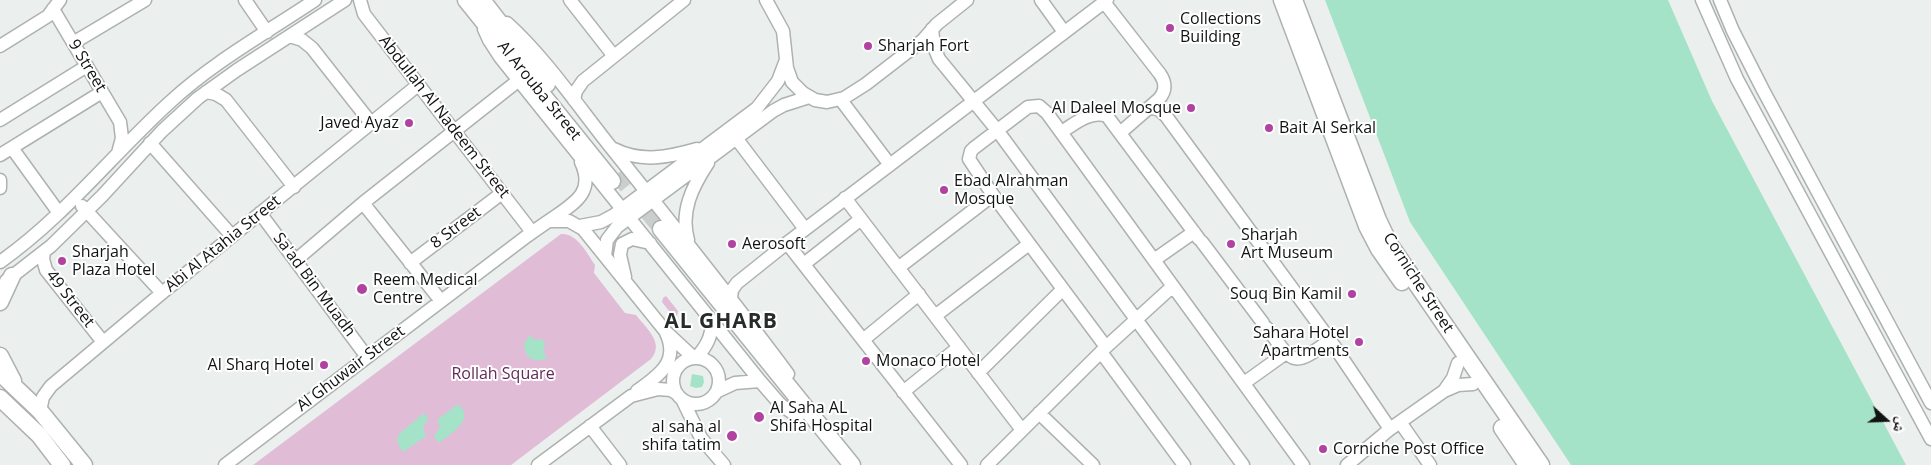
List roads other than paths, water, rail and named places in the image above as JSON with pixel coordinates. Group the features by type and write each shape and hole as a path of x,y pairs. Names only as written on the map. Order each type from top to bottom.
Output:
{"main road":[{"name":"Al Arouba Street","path":"466,0 485,10 615,178"},
{"name":"Corniche Street","path":"1282,0 1372,236 1386,262 1473,384 1527,465"},
{"name":"Corniche Street","path":"1294,0 1386,238 1541,465"},
{"path":"655,235 802,413 852,465"},
{"path":"0,302 6,282"},
{"path":"0,356 18,389"},
{"path":"0,373 40,411 84,465"},
{"path":"0,398 39,435 62,465"},
{"path":"802,413 837,465"}],"street":[{"path":"73,43 145,0"},
{"path":"245,0 267,32"},
{"path":"0,262 60,213 141,130 195,81 230,55 316,0"},
{"name":"Abdullah Al Nadeem Street","path":"360,0 364,14 532,232"},
{"path":"570,0 613,55"},
{"path":"574,100 576,91 583,81 613,55 684,0"},
{"path":"766,0 783,31 786,60 792,82 802,93 827,102 841,100 883,71 922,40 932,29 967,0"},
{"path":"1041,0 1064,32"},
{"path":"1702,0 1738,79 1931,439"},
{"path":"1720,0 1742,51 1931,404"},
{"path":"731,298 732,290 737,283 845,198 1105,1 1164,79 1165,90 1163,95 1120,133"},
{"path":"6,282 44,252 86,211 150,143 206,92 340,2"},
{"path":"0,46 44,18 57,5"},
{"name":"9 Street","path":"57,5 73,43 120,122"},
{"path":"485,10 517,33 559,81 690,244 798,388 803,398 802,413 780,404 760,381 712,322 655,235 626,213 494,49 485,10"},
{"path":"310,23 308,36 312,48"},
{"path":"932,29 934,47 939,59 997,130 1243,465"},
{"path":"290,36 302,40 312,48 371,123"},
{"path":"549,221 562,220 580,226 601,222 626,213 708,152 756,108 778,81 786,60"},
{"path":"0,120 87,66"},
{"path":"226,78 224,88 226,100"},
{"path":"296,260 363,203 519,80"},
{"path":"559,81 568,84 583,81"},
{"name":"Abi Al Atahia Street","path":"40,411 46,391 162,293 418,85"},
{"path":"0,155 102,92"},
{"path":"206,92 216,94 226,100 294,187"},
{"path":"612,147 630,155 649,158 708,152 736,138 784,105 809,97"},
{"path":"841,100 893,162"},
{"path":"1177,462 1063,289 971,163 969,155 974,148 1028,107 1043,108 1303,465"},
{"path":"1150,107 1159,110 1166,116 1395,426 1430,465"},
{"path":"1061,132 1093,114 1107,116 1286,353 1293,358 1302,359 1330,340"},
{"path":"118,154 122,138 120,122 141,130"},
{"path":"736,138 806,229"},
{"path":"150,143 232,236"},
{"path":"12,148 60,213"},
{"name":"Al Ghuwair Street","path":"225,465 252,450 338,385 367,357 382,351 432,314 441,302 476,280 532,232 574,203 582,194 586,181 584,168 574,148"},
{"path":"690,244 685,226 687,204 708,152"},
{"path":"0,180 0,188"},
{"path":"87,185 81,202 86,211 162,293"},
{"name":"8 Street","path":"410,263 502,193"},
{"path":"898,268 993,195"},
{"path":"845,198 1022,430"},
{"path":"363,203 441,302"},
{"path":"605,256 606,245 610,235 626,213"},
{"name":"Sa'ad Bin Muadh","path":"260,214 367,357"},
{"path":"804,264 861,219"},
{"path":"580,226 666,332 695,358 708,361 714,366 719,377 718,391"},
{"path":"626,282 620,255 622,244 632,239 655,235"},
{"path":"1154,260 1198,238"},
{"path":"788,243 960,465"},
{"path":"935,316 1029,244"},
{"name":"49 Street","path":"44,252 43,259 46,270 104,342"},
{"path":"991,464 1022,430 1103,349 1173,286"},
{"path":"978,373 1063,289"},
{"path":"863,340 919,294"},
{"path":"712,322 707,344 695,358 682,363 674,374 673,381 698,432 718,463"},
{"path":"538,465 657,376 665,367 670,350 666,332"},
{"path":"903,392 959,347"},
{"path":"1244,383 1286,353"},
{"path":"1444,390 1453,378 1458,363"},
{"path":"698,432 701,415 709,401 718,391 735,382 760,381"},
{"path":"1347,465 1444,390 1458,385 1473,384"},
{"path":"632,396 644,391 658,389 671,390 692,404 704,404 709,401"},
{"path":"1039,413 1093,465"},
{"path":"590,426 620,465"}],"tunnel":[{"path":"617,174 661,229"}],"place":[{"name":"Collections Building","path":"1170,28"},
{"name":"Sharjah Fort","path":"868,46"},
{"name":"Al Daleel Mosque","path":"1191,108"},
{"name":"Javed Ayaz","path":"409,123"},
{"name":"Bait Al Serkal","path":"1269,128"},
{"name":"Ebad Alrahman Mosque","path":"944,190"},
{"name":"Aerosoft","path":"732,244"},
{"name":"Sharjah Art Museum","path":"1231,244"},
{"name":"Sharjah Plaza Hotel","path":"62,261"},
{"name":"Reem Medical Centre","path":"362,289"},
{"name":"Souq Bin Kamil","path":"1352,294"},
{"name":"Sahara Hotel Apartments","path":"1359,342"},
{"name":"Monaco Hotel","path":"866,361"},
{"name":"Al Sharq Hotel","path":"324,365"},
{"name":"Al Saha AL Shifa Hospital","path":"759,417"},
{"name":"al saha al shifa tatim","path":"732,436"},
{"name":"Corniche Post Office","path":"1323,449"}],"district":[{"name":"AL GHARB","path":"721,322"}],"park label":[{"name":"Rollah Square","path":"503,374"}]}
